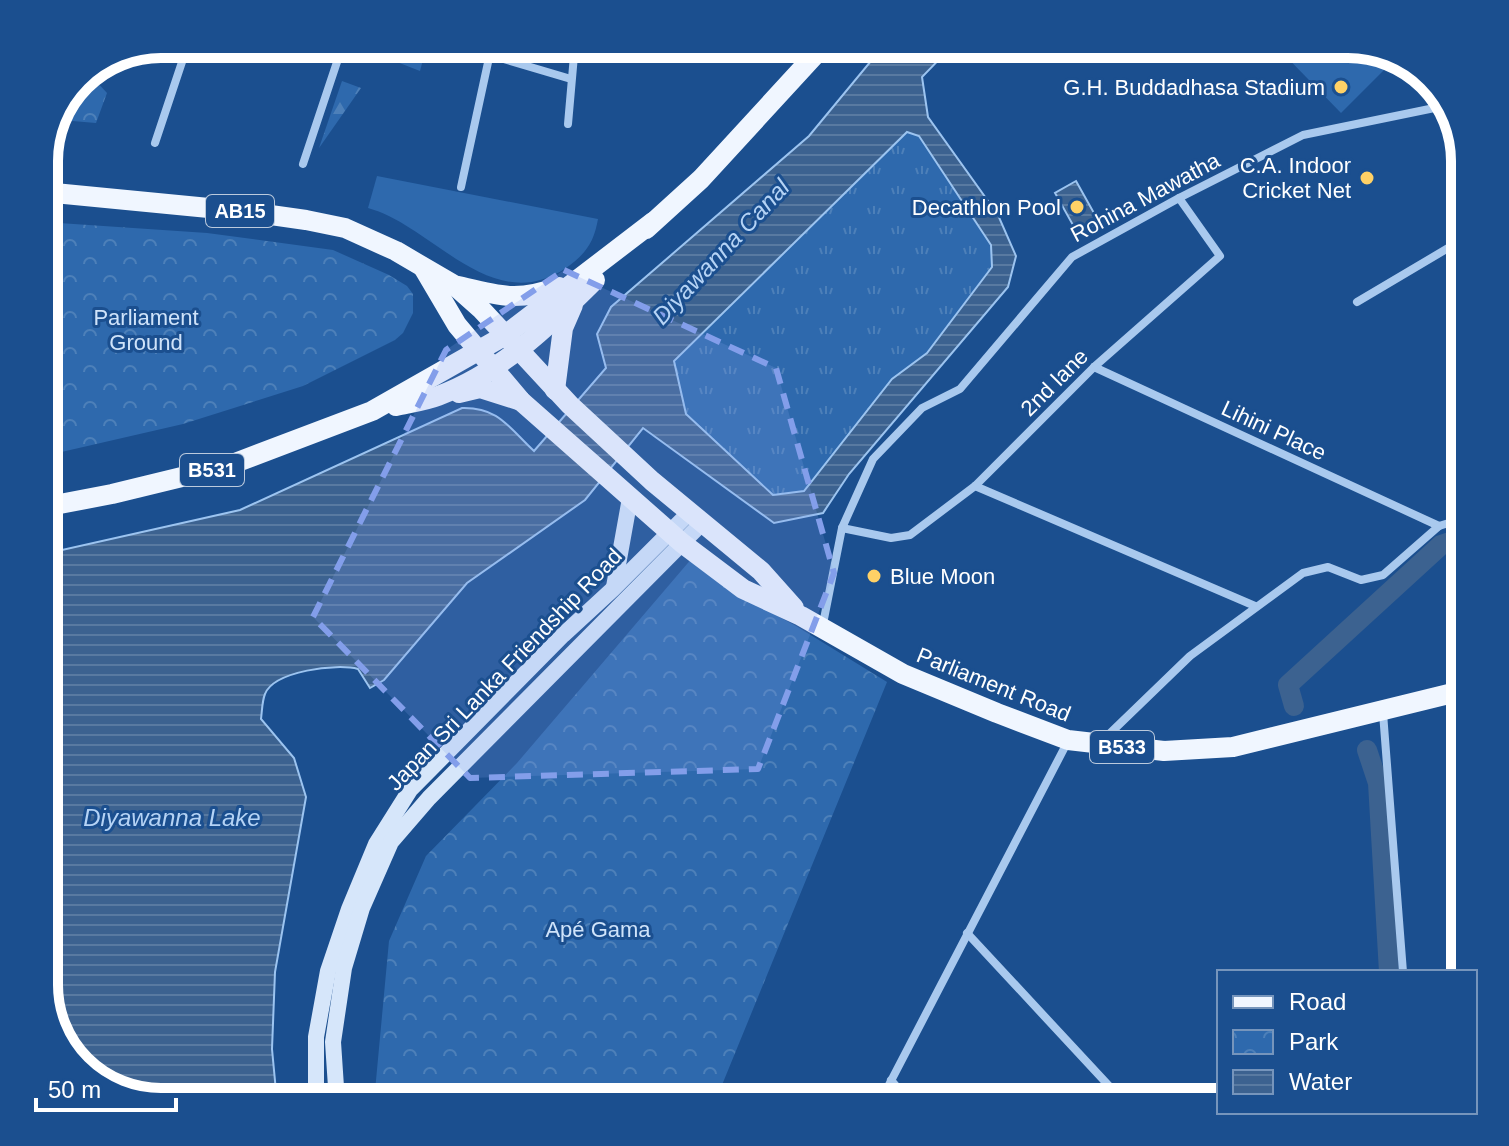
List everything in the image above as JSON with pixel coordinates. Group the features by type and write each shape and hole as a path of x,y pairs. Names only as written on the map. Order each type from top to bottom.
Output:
{"main road":[{"path":"492,369 519,351 576,291 701,179 812,58"},
{"name":"Parliament Road","path":"58,193 250,212 345,228 366,236 454,285 570,405 652,481 761,571 801,616"},
{"name":"Parliament Road","path":"424,269 457,325 521,401 675,537 743,589 801,616 903,674 1068,740 1164,751 1233,747 1451,694"},
{"path":"454,285 501,297 576,291"},
{"path":"478,352 576,291"},
{"path":"555,390 563,328 576,291"},
{"name":"B531","path":"58,504 227,466 372,411 478,352"},
{"name":"B531","path":"437,397 492,369"},
{"name":"B531","path":"372,411 480,388 521,401"},
{"path":"613,589 624,493"},
{"name":"Japan Sri Lanka Friendship Road","path":"336,1088 333,1042 344,968 362,908 391,842 696,517"},
{"name":"Japan Sri Lanka Friendship Road","path":"316,1088 316,1037 328,971 376,844 410,790 563,635 675,537"}],"street":[{"path":"155,143 183,58"},
{"path":"303,164 338,58"},
{"path":"461,187 489,58"},
{"path":"500,58 571,79"},
{"path":"568,124 573,58"},
{"name":"Rohina Mawatha","path":"822,629 842,528 873,459 922,408 960,389 1072,257 1303,135 1436,108"},
{"name":"2nd lane","path":"842,528 891,538 910,535 975,486 1094,367 1220,256 1179,198"},
{"path":"1357,302 1451,246"},
{"name":"Lihini Place","path":"1094,367 1439,526"},
{"path":"975,486 1255,606"},
{"path":"1098,744 1190,656 1303,573 1328,567 1361,580 1383,575 1439,526 1451,522"},
{"path":"1383,712 1403,970"},
{"path":"887,1088 1068,740"},
{"path":"967,933 1111,1088"},
{"path":"891,1080 898,1088"}],"highlighted area":[{"path":"564,270 776,368 834,573 758,769 470,778 313,617 446,350"}],"green space":[{"path":"387,58 423,58 420,71"},
{"name":"G.H. Buddadhasa Stadium","path":"1288,58 1361,59 1388,66 1341,113"},
{"path":"96,81 107,93 96,123 67,120 75,104"},
{"path":"342,81 361,88 319,148"},
{"path":"908,132 919,136 991,245 992,266 927,353 892,379 804,491 773,495 686,414 674,361"},
{"path":"377,176 598,219 588,247 566,268 539,281 513,282 488,276 464,264 392,218 368,208"},
{"name":"Parliament Ground","path":"58,223 207,233 333,250 389,275 407,286 413,294 413,313 403,333 395,340 303,386 183,424 58,453"},
{"name":"Apé Gama","path":"693,557 741,596 887,682 721,1088 375,1088 389,941 426,856 517,763"}],"water":[{"name":"Diyawanna Lake","path":"873,58 940,58 922,77 928,117 998,215 1016,256 1008,287 849,474 823,513 774,523 643,428 585,500 467,583 384,680 370,688 358,669 336,667 293,674 271,686 264,697 261,719 294,758 306,797 275,972 272,1049 276,1088 148,1087 128,1083 98,1067 72,1036 58,992 58,551 240,510 462,408 494,415 534,451 606,368 597,334 611,307 809,136","holes":["907,132 919,136 991,245 992,267 927,353 892,379 804,491 773,495 686,414 674,361"]},
{"name":"Decathlon Pool","path":"1076,181 1099,222 1078,234 1055,193"}],"waterway":[{"path":"1294,706 1288,685 1441,545 1451,542"},
{"path":"1367,750 1378,783 1389,970"}],"place":[{"name":"G.H. Buddadhasa Stadium","path":"1341,87"},
{"name":"C.A. Indoor Cricket Net","path":"1367,178"},
{"name":"Decathlon Pool","path":"1077,207"},
{"name":"Blue Moon","path":"874,576"}],"water label":[{"name":"Diyawanna Canal","path":"721,252"}]}
